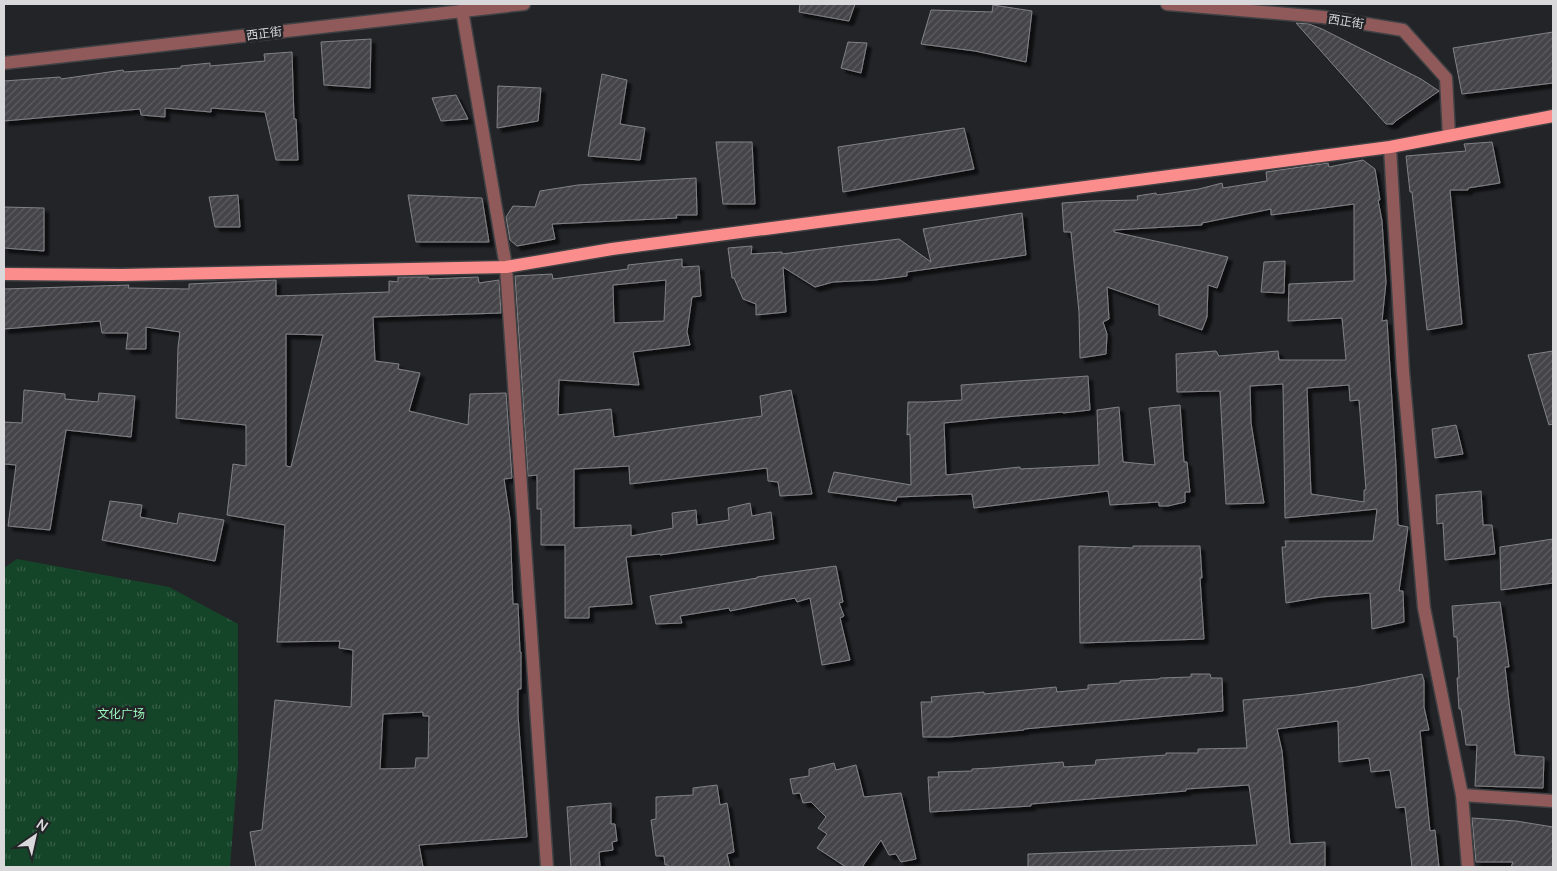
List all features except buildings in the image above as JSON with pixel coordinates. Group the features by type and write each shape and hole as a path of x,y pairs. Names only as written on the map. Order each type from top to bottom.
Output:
{"main road":[{"path":"4,274 132,274 506,267 612,248 1390,147 1553,116"}],"street":[{"name":"西正街","path":"4,63 524,4"},
{"name":"西正街","path":"1167,4 1323,18 1403,30 1446,78 1450,136"},
{"path":"462,10 506,267 547,867"},
{"path":"1390,147 1402,371 1424,608 1462,795 1468,867"},
{"path":"1462,795 1553,801"}],"green space":[{"name":"文化广场","path":"17,559 169,587 238,624 238,764 230,867 4,867 4,568"}]}
